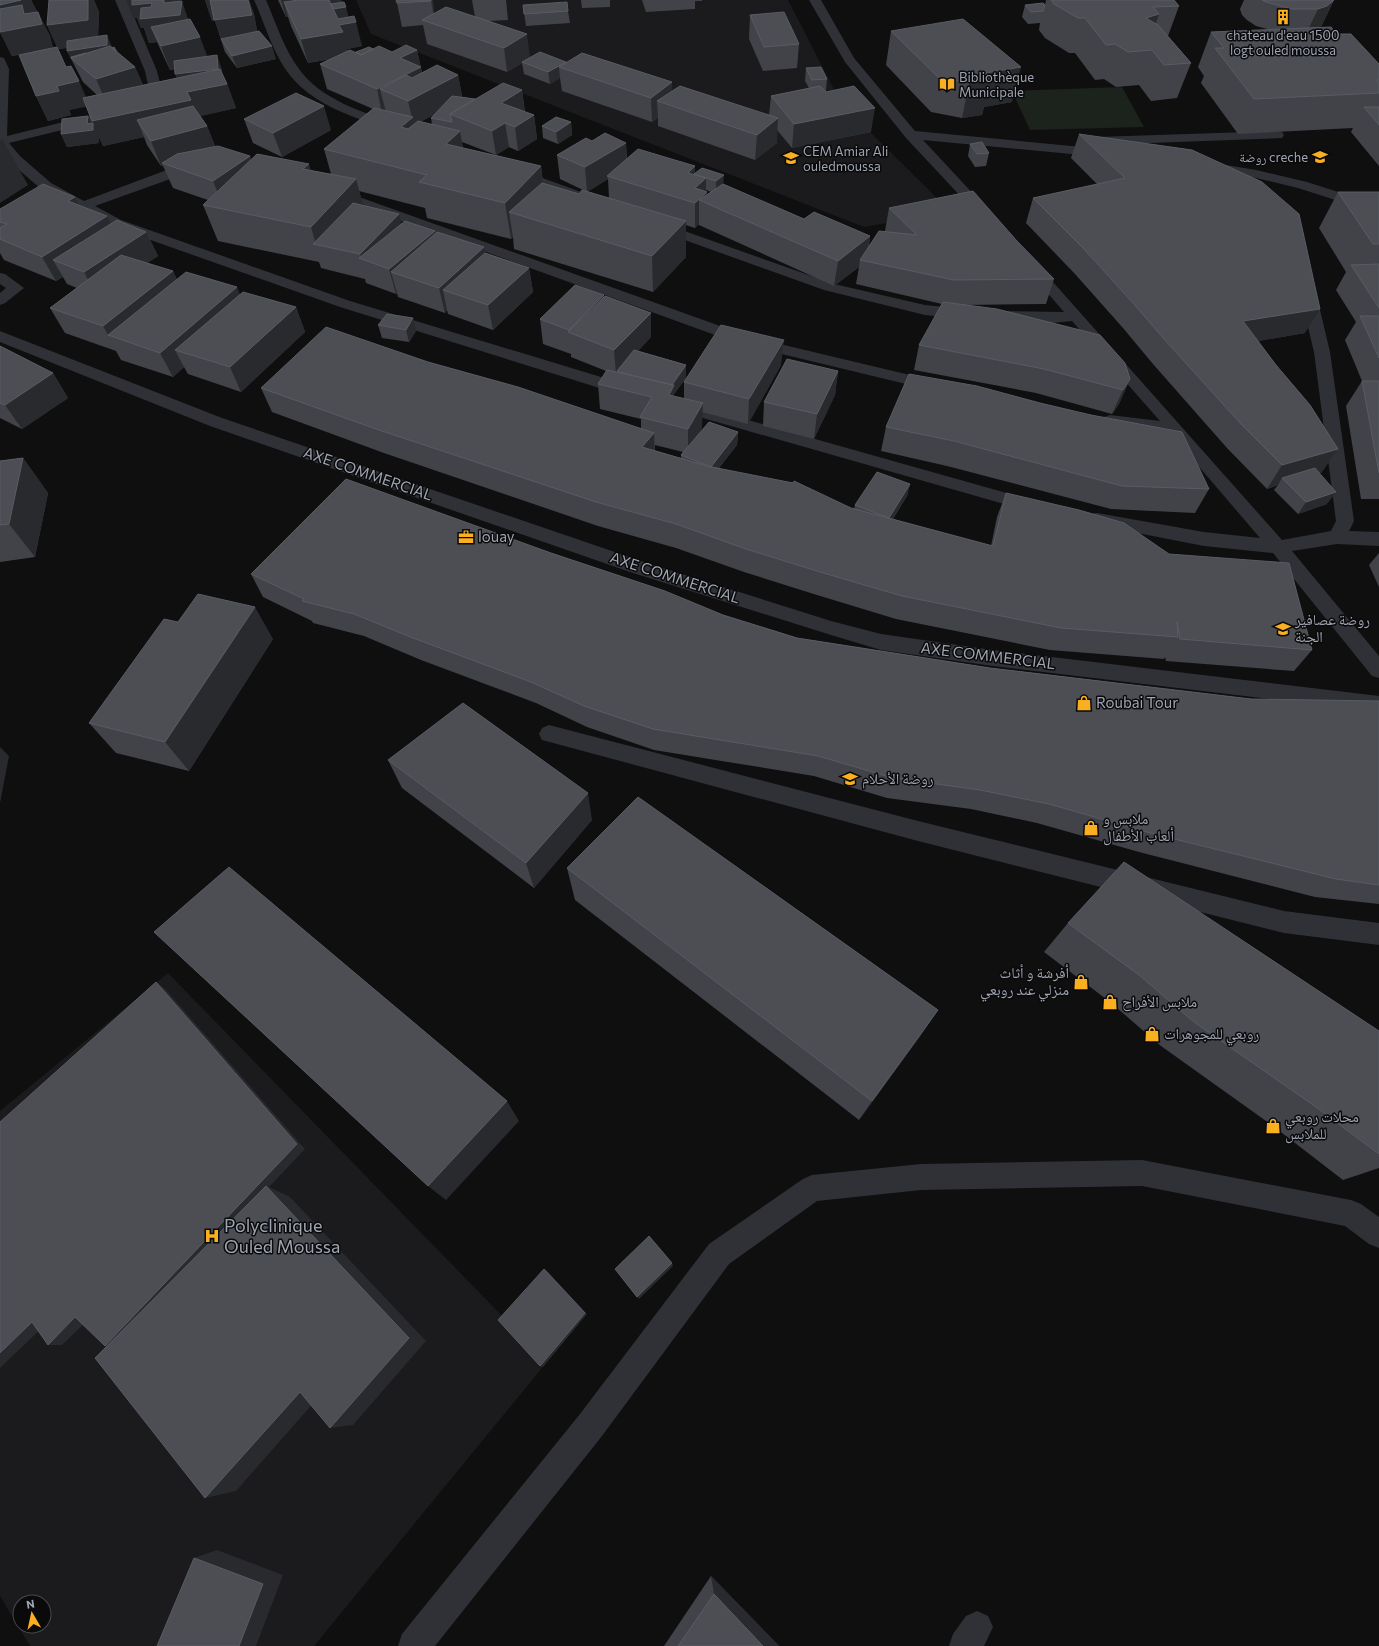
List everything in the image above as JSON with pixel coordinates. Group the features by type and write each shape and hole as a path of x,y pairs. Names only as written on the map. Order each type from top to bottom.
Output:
{"street":[{"path":"121,0 151,71 157,96 141,103 136,108 0,141 15,159 46,186 116,223 346,304 650,397 1048,510"},
{"path":"260,0 286,57 298,76 320,95 351,112 403,131"},
{"path":"815,0 849,59 911,135 995,225"},
{"path":"0,61 4,68 0,137"},
{"path":"911,135 1033,145 1120,155"},
{"path":"1033,145 1061,142 1277,136"},
{"path":"83,206 185,168 208,162"},
{"path":"500,167 589,200"},
{"path":"1223,184 1195,168 1256,174 1302,185 1379,210"},
{"path":"321,188 746,341 951,390"},
{"path":"648,222 829,287 925,310 946,313 1052,318 1076,316"},
{"path":"1020,254 1278,546 1379,670"},
{"path":"0,277 16,288 0,300"},
{"path":"1305,278 1322,352 1345,520 1337,537"},
{"name":"AXE COMMERCIAL","path":"0,336 216,422 637,567 874,640 993,658 1379,704"},
{"path":"1092,418 1176,429"},
{"path":"1079,516 1204,539 1278,546 1337,537 1379,539"},
{"path":"549,734 918,831 1284,922 1379,934"},
{"path":"414,1646 591,1425 719,1254 812,1188 921,1177 1142,1173 1351,1214 1379,1234"}],"shaded area":[{"name":"CEM Amiar Ali ouledmoussa","path":"356,0 788,0 841,103 951,212 864,227 371,34"},
{"path":"1122,87 1144,127 1030,130 1012,91"},
{"name":"Polyclinique Ouled Moussa","path":"168,973 547,1362 314,1646 30,1646 23,1634 52,1634 52,1594 12,1594 12,1616 0,1596 0,1111"}],"building":[{"path":"0,0 21,0 0,5"},
{"path":"49,0 88,0 88,20 47,25"},
{"path":"132,0 164,0 164,3 182,1 180,15 140,19 141,8 151,7 152,3 132,5"},
{"path":"210,0 248,0 252,15 214,20"},
{"path":"299,0 329,0 338,19 354,16 356,22 339,25 343,32 301,39 284,2"},
{"path":"396,0 431,0 431,1 397,3"},
{"path":"1051,0 1174,0 1179,6 1153,7 1159,14 1146,18 1158,25 1191,63 1164,65 1152,50 1128,52 1115,44 1106,45 1085,18 1078,18 1054,4"},
{"path":"1262,0 1334,0 1327,6 1318,9 1292,9"},
{"path":"344,2 346,7 333,9 331,4"},
{"path":"567,2 568,11 524,14 523,5"},
{"path":"1043,3 1045,5 1043,11 1031,12 1025,5"},
{"path":"22,5 24,14 38,12 42,24 0,32 0,9"},
{"path":"446,7 527,34 504,48 422,20"},
{"path":"784,12 799,44 764,47 750,15"},
{"path":"190,19 200,37 161,46 151,27"},
{"path":"963,19 1021,67 986,73 990,80 969,83 938,77 891,31"},
{"path":"1331,27 1337,34 1351,34 1379,64 1379,80 1377,80 1379,83 1379,93 1254,99 1215,48 1224,48 1211,32"},
{"path":"259,31 272,46 232,56 221,39"},
{"path":"107,35 107,45 67,51 67,41"},
{"path":"406,45 417,50 400,58 421,67 377,89 320,64 350,50 361,55 379,46 392,52"},
{"path":"110,46 135,67 96,79 71,58"},
{"path":"57,47 66,67 71,66 79,81 57,86 59,91 36,96 19,55"},
{"path":"369,47 373,49 361,55 356,52"},
{"path":"540,52 566,62 548,72 522,62"},
{"path":"582,53 672,82 651,98 559,67"},
{"path":"217,55 218,69 175,74 174,61"},
{"path":"437,65 458,75 408,101 380,89 406,75 412,78"},
{"path":"821,67 827,79 812,80 806,68"},
{"path":"220,69 227,84 187,92 191,100 92,121 83,98"},
{"path":"503,83 522,90 501,103 534,115 515,127 505,123 492,131 450,114"},
{"path":"680,86 778,118 757,135 657,101"},
{"path":"820,86 826,92 854,86 875,108 794,124 771,96"},
{"path":"296,93 324,106 273,133 244,119"},
{"path":"452,96 475,99 450,114 452,122 431,118"},
{"path":"193,106 207,126 151,141 137,120"},
{"path":"1364,107 1379,107 1379,125"},
{"path":"374,108 413,117 401,127 408,129 418,121 460,131 446,144 541,166 505,203 419,182 427,175 324,149"},
{"path":"88,116 87,124 93,123 93,130 61,134 62,119"},
{"path":"556,117 571,122 556,132 542,126"},
{"path":"605,133 626,143 585,167 557,155 586,138 592,141"},
{"path":"1079,134 1192,150 1262,182 1299,214 1320,309 1243,321 1276,365 1310,405 1338,449 1282,465 1241,424 1084,249 1033,198 1125,178"},
{"path":"982,142 989,153 977,154 970,144"},
{"path":"218,146 250,156 213,181 162,163 177,154"},
{"path":"638,149 695,166 688,173 706,178 695,188 707,192 695,203 607,176"},
{"path":"257,154 309,164 303,169 356,179 311,227 203,205"},
{"path":"702,168 724,175 716,181 694,174"},
{"path":"542,183 579,194 582,190 686,221 652,256 509,212"},
{"path":"43,184 75,197 68,201 107,216 42,257 0,239 0,228 7,224 0,222 0,209"},
{"path":"723,184 804,219 814,212 870,236 838,261 699,200"},
{"path":"973,191 1017,241 1054,279 954,280 860,260 879,231 917,235 889,208"},
{"path":"1338,192 1379,192 1379,244 1373,244"},
{"path":"353,203 399,214 360,254 313,244"},
{"path":"117,220 146,232 84,272 53,260"},
{"path":"405,221 435,231 389,269 359,258"},
{"path":"437,232 484,247 439,288 391,272"},
{"path":"485,253 529,268 488,305 443,290"},
{"path":"121,255 173,271 103,326 50,308"},
{"path":"1379,264 1379,308 1351,265"},
{"path":"186,272 237,287 160,353 108,335"},
{"path":"575,285 604,295 569,330 540,319"},
{"path":"243,292 296,307 230,367 175,350"},
{"path":"605,296 651,313 614,350 568,332"},
{"path":"943,302 997,309 1100,335 1125,363 1130,379 1123,390 1044,369 919,345"},
{"path":"387,314 413,318 406,330 378,325"},
{"path":"1360,316 1379,316 1379,358"},
{"path":"721,325 784,340 749,399 684,382"},
{"path":"326,327 428,362 518,387 654,433 642,447 707,466 793,483 794,481 851,508 993,546 1006,493 1079,510 1124,523 1169,554 1289,563 1312,650 1180,639 1177,622 1178,637 1061,628 902,596 746,549 676,524 596,502 376,429 261,388"},
{"path":"0,346 53,373 5,405 0,403"},
{"path":"634,350 686,365 672,385 617,371"},
{"path":"787,359 838,371 817,414 764,402"},
{"path":"607,370 674,385 669,395 703,403 688,429 640,417 652,397 598,384"},
{"path":"909,374 977,386 1091,415 1182,432 1209,489 1122,486 954,441 886,427"},
{"path":"1362,381 1379,381 1379,473"},
{"path":"709,422 738,432 711,467 681,455"},
{"path":"23,458 9,524 0,525 0,461"},
{"path":"1315,468 1336,492 1306,502 1282,478"},
{"path":"877,472 910,484 889,518 855,505"},
{"path":"346,479 551,553 665,591 723,615 797,638 990,668 1251,699 1379,701 1379,885 1336,879 1154,834 1049,804 980,790 893,778 818,756 653,729 584,706 531,682 413,638 354,614 302,601 304,599 251,574"},
{"path":"198,594 255,607 165,742 89,723 164,619 178,622"},
{"path":"463,703 588,793 526,863 388,760"},
{"path":"638,797 938,1010 872,1101 567,868"},
{"path":"1124,862 1379,1031 1379,1154 1316,1107 1194,1022 1139,975 1068,923"},
{"path":"229,867 507,1101 428,1186 154,932"},
{"path":"156,982 297,1144 105,1346 75,1317 48,1345 32,1322 0,1353 0,1122"},
{"path":"266,1186 409,1338 330,1428 300,1392 205,1498 95,1358"},
{"path":"649,1236 672,1263 637,1297 615,1269"},
{"path":"544,1269 585,1313 540,1366 498,1320"},
{"path":"194,1558 263,1584 239,1646 157,1646"},
{"path":"714,1594 763,1646 678,1646"}],"place":[{"name":"chateau d'eau 1500 logt ouled moussa","path":"1283,17"},
{"name":"Bibliothèque Municipale","path":"947,84"},
{"name":"روضة creche","path":"1320,157"},
{"name":"CEM Amiar Ali ouledmoussa","path":"791,158"},
{"name":"louay","path":"466,537"},
{"name":"روضة عصافير الجنة","path":"1283,629"},
{"name":"Roubai Tour","path":"1084,703"},
{"name":"روضة الأحلام","path":"850,779"},
{"name":"ملابس و ألعاب الأطفال","path":"1091,828"},
{"name":"أفرشة و أثاث منزلي عند روبعي","path":"1081,982"},
{"name":"ملابس الأفراح","path":"1110,1002"},
{"name":"روبعي للمجوهرات","path":"1152,1034"},
{"name":"محلات روبعي للملابس","path":"1273,1126"},
{"name":"Polyclinique Ouled Moussa","path":"212,1236"}]}
